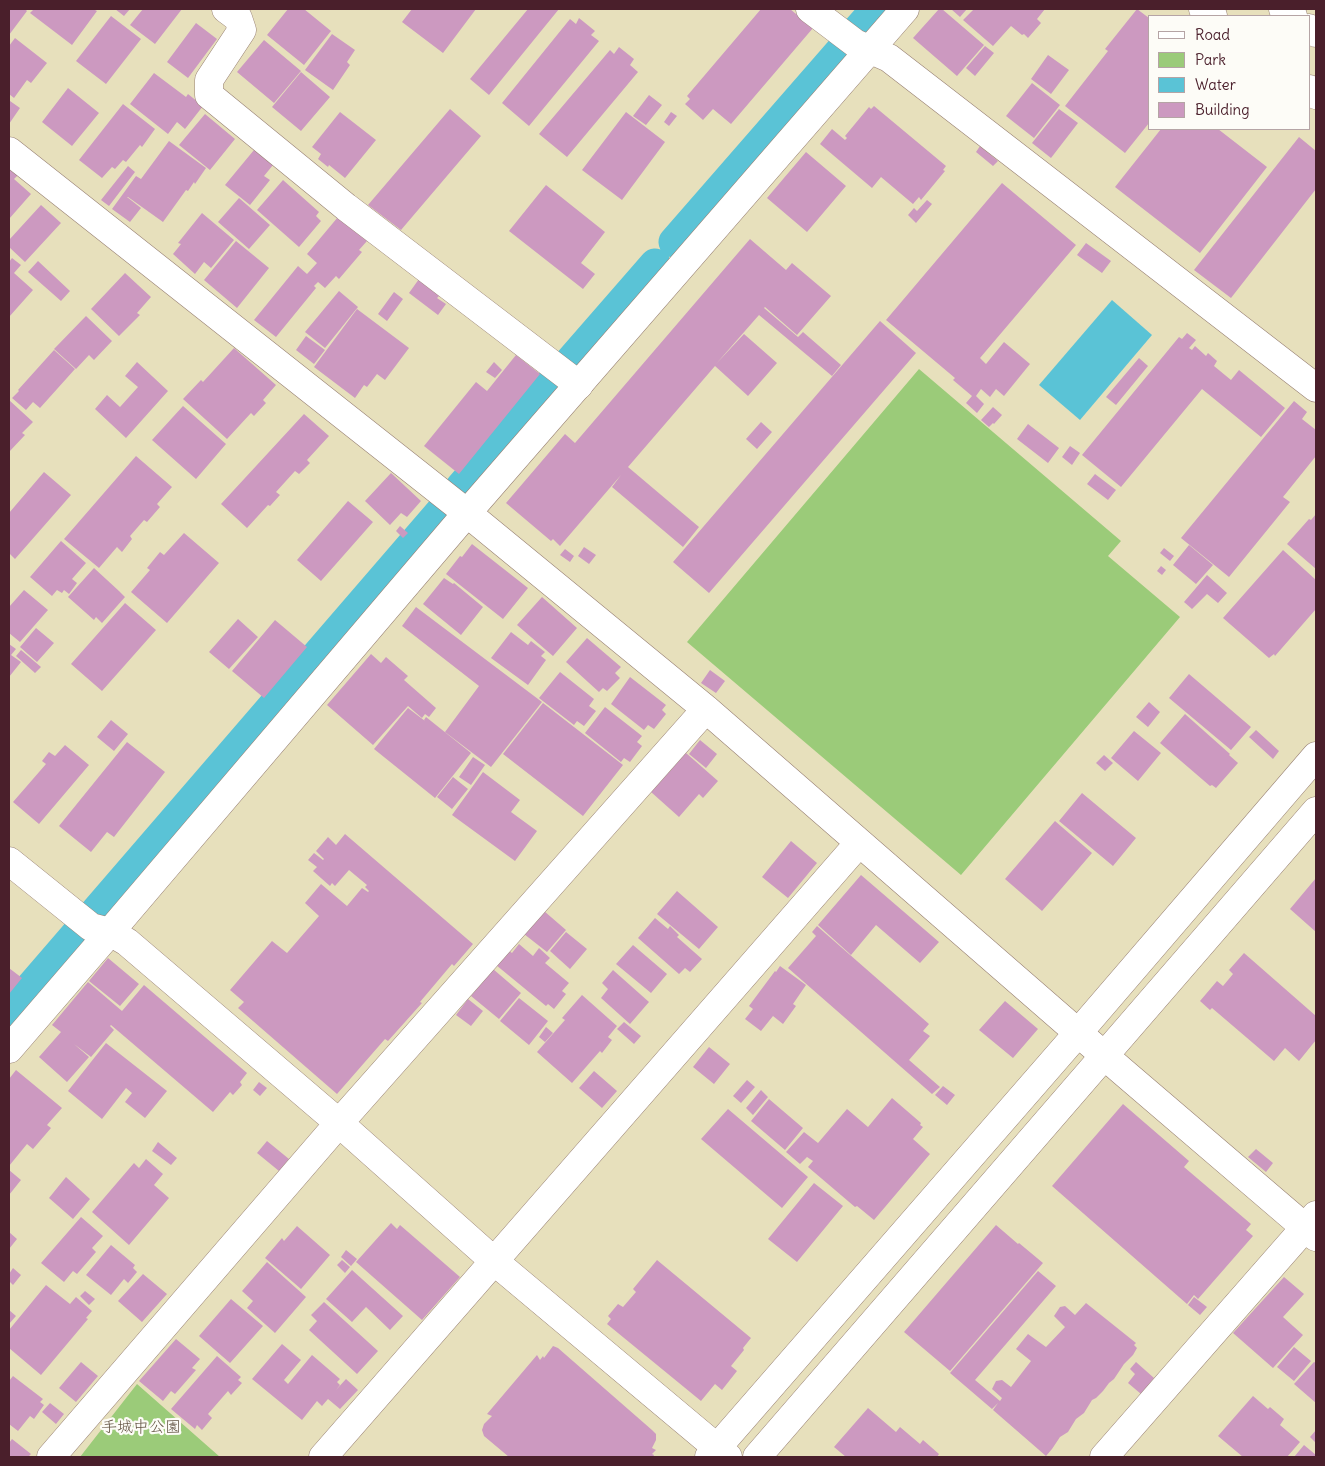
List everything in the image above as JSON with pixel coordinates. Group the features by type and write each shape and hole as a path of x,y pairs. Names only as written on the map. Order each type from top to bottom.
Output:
{"street":[{"path":"226,9 238,18 242,30 209,80 209,94 346,207 579,385"},
{"path":"810,9 855,43 889,58 1316,388"},
{"path":"9,1049 467,513 905,9"},
{"path":"9,151 467,513 706,709 1078,1033 1313,1227 1104,1457"},
{"path":"51,1457 339,1123 706,709"},
{"path":"9,861 91,927 110,932 127,942 339,1123 494,1261 718,1454 1316,756"},
{"path":"757,1457 1316,811"},
{"path":"323,1457 859,843"}],"green space":[{"path":"919,369 1121,541 1108,556 1180,617 961,875 687,642"},
{"name":"手城中公園","path":"137,1384 220,1457 80,1457"}],"water":[{"path":"1112,300 1152,335 1080,420 1039,385"}],"building":[{"path":"9,9 25,9 27,11 9,35"},
{"path":"34,9 93,9 97,11 72,45 30,13"},
{"path":"115,9 130,9 124,16"},
{"path":"143,9 182,9 155,44 130,25"},
{"path":"288,9 304,9 331,31 304,65 267,35"},
{"path":"412,9 476,9 443,53 402,22"},
{"path":"528,9 559,9 489,95 470,79"},
{"path":"761,9 790,9 813,28 731,124 713,109 703,120 685,104 690,99 687,96"},
{"path":"939,9 942,9 984,45 957,76 913,38"},
{"path":"951,9 967,9 960,17"},
{"path":"974,9 1045,9 1037,19 1041,23 1028,38 1011,26 993,46 963,20"},
{"path":"1137,9 1148,17 1148,124 1125,153 1065,106 1108,51 1105,49"},
{"path":"111,16 141,39 106,84 76,61"},
{"path":"579,18 595,31 591,35 599,41 529,126 502,103 570,19 576,24"},
{"path":"196,23 217,39 188,78 167,62"},
{"path":"332,34 355,50 347,62 350,65 333,90 305,70"},
{"path":"15,38 47,63 31,83 27,80 14,98 9,94 9,46"},
{"path":"264,40 301,71 274,103 237,72"},
{"path":"985,46 994,53 975,76 966,68"},
{"path":"619,47 634,59 630,65 638,72 567,157 539,134 610,50 614,54"},
{"path":"1048,55 1069,70 1051,94 1031,79"},
{"path":"301,72 330,97 301,131 272,107"},
{"path":"154,73 186,97 188,94 203,106 185,129 177,122 168,134 130,104"},
{"path":"1032,83 1060,105 1034,138 1006,116"},
{"path":"68,88 99,113 72,146 42,122"},
{"path":"649,95 662,105 646,125 633,116"},
{"path":"10,101 20,108 9,124 9,103"},
{"path":"123,104 155,129 142,147 140,145 126,162 123,160 115,169 112,167 102,178 79,160"},
{"path":"874,106 946,166 943,170 945,171 921,200 919,197 913,204 881,177 872,188 820,144 832,129 845,140 847,138 845,136 869,107 871,109"},
{"path":"450,109 481,136 401,230 368,205"},
{"path":"1059,109 1078,123 1051,158 1032,143"},
{"path":"340,112 376,140 345,178 318,159 321,154 312,147"},
{"path":"626,112 665,142 622,200 582,170"},
{"path":"671,112 677,116 669,126 664,122"},
{"path":"205,114 235,139 210,170 179,145"},
{"path":"1160,130 1219,130 1267,167 1200,253 1115,187"},
{"path":"1299,137 1316,151 1316,189 1231,298 1194,270"},
{"path":"169,141 206,168 195,184 194,182 188,191 186,190 163,222 127,197 141,208 130,222 112,209 136,176 141,179"},
{"path":"980,146 998,161 993,166 976,152"},
{"path":"254,150 273,165 264,176 270,180 250,205 225,185"},
{"path":"806,152 846,186 807,232 767,198"},
{"path":"128,166 135,172 109,206 101,200"},
{"path":"11,167 19,174 14,179 31,194 9,219 9,170"},
{"path":"283,180 319,212 316,216 321,221 299,247 257,210"},
{"path":"1002,183 1076,245 980,358 986,364 1004,342 1030,364 1004,396 996,389 990,397 981,389 976,396 984,404 977,413 966,403 972,396 953,380 955,378 886,320"},
{"path":"546,185 605,232 581,263 595,274 583,289 509,231"},
{"path":"239,198 270,225 249,249 218,222"},
{"path":"927,200 932,204 916,223 908,215 914,208 917,211"},
{"path":"41,205 61,223 25,262 9,247 9,240"},
{"path":"202,213 234,240 211,268 204,262 195,274 173,254 181,244 178,243"},
{"path":"338,217 367,241 359,250 362,252 339,279 336,276 325,288 318,282 314,286 316,288 276,337 254,320 298,266 307,274 317,263 307,254"},
{"path":"750,239 786,270 792,263 831,296 797,335 764,308 798,337 803,332 841,365 832,376 759,315 716,364 744,334 777,363 748,396 715,366 628,467 699,527 683,547 612,487 621,475 560,546 553,539 551,541 506,503 565,434 575,443"},
{"path":"236,241 269,268 237,308 204,280"},
{"path":"1086,243 1111,261 1102,273 1077,255"},
{"path":"12,258 21,265 14,273 33,290 9,317 9,262"},
{"path":"38,261 70,291 61,301 28,272"},
{"path":"125,273 151,297 137,313 140,315 119,336 91,309"},
{"path":"419,279 440,295 437,298 446,304 438,315 409,293"},
{"path":"339,291 358,307 325,348 305,332"},
{"path":"394,292 403,299 387,321 378,314"},
{"path":"357,309 409,348 385,380 377,374 367,387 364,385 355,398 314,367"},
{"path":"86,316 112,341 94,360 89,355 76,369 54,349"},
{"path":"880,321 916,353 709,593 673,562"},
{"path":"1187,333 1196,340 1189,348 1192,350 1195,346 1206,356 1208,353 1217,361 1214,366 1231,380 1239,370 1285,408 1261,437 1202,389 1121,487 1082,455 1179,337 1182,339"},
{"path":"306,336 325,350 314,364 296,350"},
{"path":"234,348 276,385 263,400 266,403 254,416 251,413 227,439 183,399 201,380 203,382"},
{"path":"54,350 75,369 40,408 33,402 26,410 12,398"},
{"path":"516,355 540,374 459,474 424,446 476,382 487,391"},
{"path":"1139,358 1148,366 1116,405 1106,397"},
{"path":"137,362 168,391 126,438 95,409 107,395 120,407 138,387 125,376"},
{"path":"494,362 502,370 495,378 486,372"},
{"path":"9,400 33,422 22,433 25,435 9,452"},
{"path":"1294,401 1307,412 1302,419 1316,430 1316,456 1283,497 1290,502 1229,577 1181,538"},
{"path":"183,406 226,444 196,479 152,440"},
{"path":"993,407 1002,415 989,427 981,420"},
{"path":"304,414 329,436 307,460 310,463 299,474 295,471 276,492 280,495 247,528 221,504"},
{"path":"761,422 772,432 757,449 746,439"},
{"path":"1028,424 1059,448 1048,463 1017,439"},
{"path":"1070,446 1080,453 1072,465 1062,457"},
{"path":"136,456 172,487 157,504 160,507 147,522 144,520 130,536 132,539 122,552 117,547 99,568 64,539"},
{"path":"44,472 71,495 15,559 9,553 9,513"},
{"path":"391,473 421,501 407,517 401,513 390,525 365,501"},
{"path":"1095,474 1116,490 1108,500 1087,484"},
{"path":"348,501 373,522 321,581 297,560"},
{"path":"1316,514 1316,569 1287,544 1309,519 1311,520"},
{"path":"400,526 408,533 403,538 396,531"},
{"path":"184,533 219,563 167,623 131,592 150,570 147,568 160,552 164,555"},
{"path":"61,541 86,563 72,579 77,583 69,594 64,590 62,593 57,590 52,596 30,577"},
{"path":"472,544 528,588 503,619 446,574"},
{"path":"1189,545 1213,565 1196,584 1173,565"},
{"path":"584,547 596,555 589,564 578,556"},
{"path":"1164,548 1174,556 1170,561 1160,553"},
{"path":"565,549 574,556 570,562 560,555"},
{"path":"1283,550 1316,580 1316,609 1275,656 1274,654 1269,658 1223,618"},
{"path":"1161,566 1166,570 1162,575 1157,571"},
{"path":"94,568 125,597 102,623 96,617 94,620 68,597"},
{"path":"1207,575 1227,593 1218,603 1207,594 1192,609 1184,602"},
{"path":"444,578 454,583 483,607 461,635 423,604"},
{"path":"24,590 48,610 20,642 9,633 9,607"},
{"path":"542,597 577,628 553,656 517,625"},
{"path":"125,603 156,630 102,691 71,664"},
{"path":"416,607 542,702 491,767 445,732 479,686 402,626"},
{"path":"238,619 258,637 229,669 209,652"},
{"path":"275,620 307,647 264,698 232,671"},
{"path":"36,628 54,643 37,662 20,647"},
{"path":"511,632 528,645 531,641 545,652 541,656 546,660 528,685 491,658"},
{"path":"587,638 621,667 615,673 620,678 607,691 603,688 599,692 566,662"},
{"path":"9,644 16,649 11,655 21,662 9,677"},
{"path":"21,650 41,667 35,673 16,656"},
{"path":"371,654 381,663 386,657 408,676 404,680 436,708 429,717 425,714 422,718 408,706 373,745 327,705"},
{"path":"710,670 725,681 716,693 701,683"},
{"path":"560,672 594,699 589,706 596,711 584,726 577,721 574,725 539,698"},
{"path":"1189,674 1251,727 1231,750 1169,698"},
{"path":"630,677 666,705 662,710 666,714 654,729 648,725 644,730 611,704"},
{"path":"1149,702 1160,712 1148,727 1136,717"},
{"path":"543,703 623,765 583,816 503,754"},
{"path":"605,707 642,736 637,742 642,746 630,762 624,758 621,762 585,733"},
{"path":"408,708 425,721 426,717 471,753 435,798 374,749"},
{"path":"1185,714 1238,763 1216,788 1212,785 1210,786 1160,743"},
{"path":"111,720 128,734 114,751 97,737"},
{"path":"1256,730 1279,751 1273,759 1249,737"},
{"path":"1134,731 1161,753 1138,781 1111,758"},
{"path":"700,740 717,754 706,768 689,754"},
{"path":"127,742 165,772 114,837 107,832 91,852 59,826"},
{"path":"65,745 89,765 39,824 13,802 46,764 42,761 49,752 55,756"},
{"path":"686,753 718,781 703,798 699,794 679,817 651,792"},
{"path":"1104,755 1113,763 1105,771 1096,763"},
{"path":"473,757 485,765 471,785 459,777"},
{"path":"483,772 520,800 511,812 537,831 515,861 452,815"},
{"path":"453,777 468,789 452,809 437,797"},
{"path":"1082,793 1136,838 1113,866 1059,821"},
{"path":"1055,821 1092,853 1042,911 1005,879"},
{"path":"345,834 473,944 454,966 452,964 420,1002 422,1003 388,1041 385,1039 337,1094 238,1008 244,1002 230,990 272,941 287,953 319,916 305,903 321,884 347,906 362,888 369,891 365,887 367,885 349,870 335,886 332,883 330,886 313,871 317,867 308,860 314,853 323,860 316,851 328,837 336,845"},
{"path":"791,841 817,863 788,898 762,877"},
{"path":"861,875 939,942 920,963 876,925 851,955 818,925"},
{"path":"1316,878 1316,932 1290,909"},
{"path":"677,891 718,927 699,949 657,914"},
{"path":"544,911 566,930 547,952 524,934"},
{"path":"655,918 668,929 670,926 679,935 677,937 702,959 690,972 685,968 679,974 638,938"},
{"path":"817,926 929,1024 923,1031 930,1036 909,1060 940,1087 932,1094 788,968 816,936 812,932"},
{"path":"566,932 587,949 570,969 550,951"},
{"path":"519,944 533,956 539,948 550,958 545,963 569,983 562,991 566,994 554,1009 548,1004 546,1006 496,965 508,950 512,953"},
{"path":"633,945 667,974 651,993 616,964"},
{"path":"1244,953 1316,1016 1316,1040 1299,1061 1285,1048 1274,1061 1212,1008 1210,1010 1200,1001 1217,981 1223,986 1233,974 1229,970"},
{"path":"108,958 139,984 120,1006 89,981"},
{"path":"780,966 806,985 793,1004 796,1006 783,1024 773,1016 761,1031 745,1019 753,1009 749,1006"},
{"path":"9,968 22,978 9,994"},
{"path":"493,969 521,993 499,1019 471,996"},
{"path":"613,970 649,1002 630,1024 601,998 608,989 602,983"},
{"path":"88,982 122,1011 144,985 247,1073 240,1082 242,1085 233,1095 230,1092 213,1112 111,1025 114,1030 91,1057 74,1044 89,1057 67,1082 39,1057 61,1032 52,1025"},
{"path":"582,995 617,1026 608,1037 612,1040 602,1053 600,1051 572,1083 537,1052 565,1020 562,1018"},
{"path":"519,998 548,1021 529,1045 500,1021"},
{"path":"468,999 483,1011 471,1026 456,1015"},
{"path":"1005,1001 1038,1029 1013,1058 979,1030"},
{"path":"624,1022 641,1036 634,1044 617,1029"},
{"path":"546,1027 553,1033 545,1042 539,1037"},
{"path":"106,1043 167,1091 145,1118 125,1102 132,1093 126,1088 102,1119 68,1091"},
{"path":"709,1047 730,1064 714,1084 693,1067"},
{"path":"16,1070 62,1108 47,1125 51,1128 33,1149 27,1144 9,1166 9,1079"},
{"path":"594,1071 617,1091 602,1108 579,1088"},
{"path":"747,1080 755,1087 741,1103 733,1096"},
{"path":"259,1082 267,1088 260,1096 253,1090"},
{"path":"943,1086 955,1095 947,1105 935,1095"},
{"path":"761,1090 768,1097 753,1115 746,1108"},
{"path":"892,1098 921,1123 920,1125 923,1127 913,1139 930,1154 874,1220 857,1206 855,1207 808,1167 813,1161 807,1157 800,1164 786,1152 804,1132 818,1143 847,1109 868,1127"},
{"path":"769,1099 803,1128 785,1150 751,1121"},
{"path":"1123,1104 1189,1161 1184,1167 1251,1224 1246,1230 1253,1236 1198,1299 1194,1295 1187,1304 1052,1186"},
{"path":"728,1109 808,1177 782,1208 701,1139"},
{"path":"267,1141 289,1159 279,1171 257,1153"},
{"path":"158,1142 177,1158 171,1165 152,1151"},
{"path":"1256,1149 1273,1163 1266,1172 1248,1157"},
{"path":"146,1159 163,1174 154,1185 169,1198 129,1245 92,1212 134,1163 139,1168"},
{"path":"9,1170 21,1180 9,1195"},
{"path":"66,1177 90,1199 73,1219 49,1198"},
{"path":"814,1183 843,1206 797,1262 768,1239"},
{"path":"81,1217 103,1236 92,1248 96,1252 77,1274 73,1271 64,1282 41,1263"},
{"path":"391,1223 397,1229 400,1225 460,1277 422,1320 356,1262"},
{"path":"996,1225 1043,1263 950,1371 904,1332"},
{"path":"297,1226 330,1255 301,1289 265,1258 282,1238 284,1241"},
{"path":"9,1232 17,1239 9,1249"},
{"path":"111,1245 135,1265 133,1268 137,1272 128,1283 124,1279 111,1295 86,1275"},
{"path":"346,1250 357,1259 351,1266 341,1257"},
{"path":"342,1260 350,1267 345,1273 337,1265"},
{"path":"657,1260 751,1338 731,1366 737,1371 722,1390 715,1384 701,1401 607,1324 611,1319 608,1316 618,1304 623,1307 636,1292 633,1289"},
{"path":"267,1262 306,1297 275,1333 247,1308 253,1301 242,1291"},
{"path":"13,1268 21,1275 13,1285 9,1281 9,1274"},
{"path":"352,1270 403,1316 390,1330 366,1307 352,1322 326,1299"},
{"path":"1038,1271 1056,1286 975,1380 1000,1401 1002,1398 992,1389 996,1381 1002,1380 1011,1387 1031,1361 1016,1349 1028,1334 1046,1347 1065,1327 1054,1316 1060,1307 1065,1306 1075,1315 1086,1303 1136,1343 1134,1345 1137,1348 1114,1379 1092,1400 1084,1413 1076,1419 1068,1432 1060,1437 1046,1456 993,1410 998,1403 992,1409 950,1373"},
{"path":"143,1274 167,1294 142,1322 118,1301"},
{"path":"1284,1277 1304,1294 1283,1317 1303,1335 1273,1368 1233,1333"},
{"path":"46,1285 70,1304 76,1297 92,1311 86,1318 88,1319 41,1375 9,1348 9,1330"},
{"path":"85,1291 95,1299 89,1305 80,1296"},
{"path":"1194,1297 1207,1307 1200,1315 1188,1305"},
{"path":"231,1299 263,1326 230,1363 199,1336"},
{"path":"324,1302 378,1351 357,1374 309,1330 317,1321 311,1315"},
{"path":"9,1310 16,1316 9,1324"},
{"path":"176,1339 200,1359 192,1368 196,1370 175,1394 171,1391 163,1401 139,1381"},
{"path":"282,1344 301,1360 284,1380 288,1384 312,1355 340,1379 337,1382 340,1385 336,1390 346,1379 358,1390 340,1409 328,1399 322,1406 317,1401 302,1420 252,1379"},
{"path":"553,1346 558,1348 656,1434 656,1440 652,1448 656,1450 652,1454 654,1455 653,1457 509,1457 484,1436 482,1430 484,1424 492,1416 487,1414 537,1355 540,1360 543,1356 544,1358"},
{"path":"1294,1347 1311,1361 1294,1381 1277,1367"},
{"path":"217,1356 241,1377 238,1380 242,1383 231,1395 228,1391 208,1414 212,1418 202,1430 197,1425 195,1429 171,1409"},
{"path":"81,1362 98,1376 76,1402 59,1388"},
{"path":"1136,1362 1154,1378 1141,1394 1128,1383 1135,1374 1130,1369"},
{"path":"1314,1362 1316,1363 1316,1403 1294,1384"},
{"path":"13,1376 43,1399 40,1402 44,1405 34,1419 30,1416 18,1431 9,1424 9,1381"},
{"path":"1253,1396 1268,1409 1270,1407 1284,1419 1280,1425 1300,1442 1287,1457 1243,1457 1218,1436"},
{"path":"50,1403 64,1414 56,1424 42,1412"},
{"path":"868,1408 896,1432 900,1427 920,1444 923,1440 939,1454 937,1457 846,1457 834,1447"},
{"path":"1316,1430 1316,1443 1310,1437"},
{"path":"12,1439 31,1454 28,1457 9,1457 9,1443"},
{"path":"1304,1445 1316,1455 1316,1457 1294,1457"}],"waterway":[{"path":"854,34 876,9"},
{"path":"674,242 844,47"},
{"path":"567,365 655,264"},
{"path":"461,487 552,382"},
{"path":"9,1012 442,510"}]}
